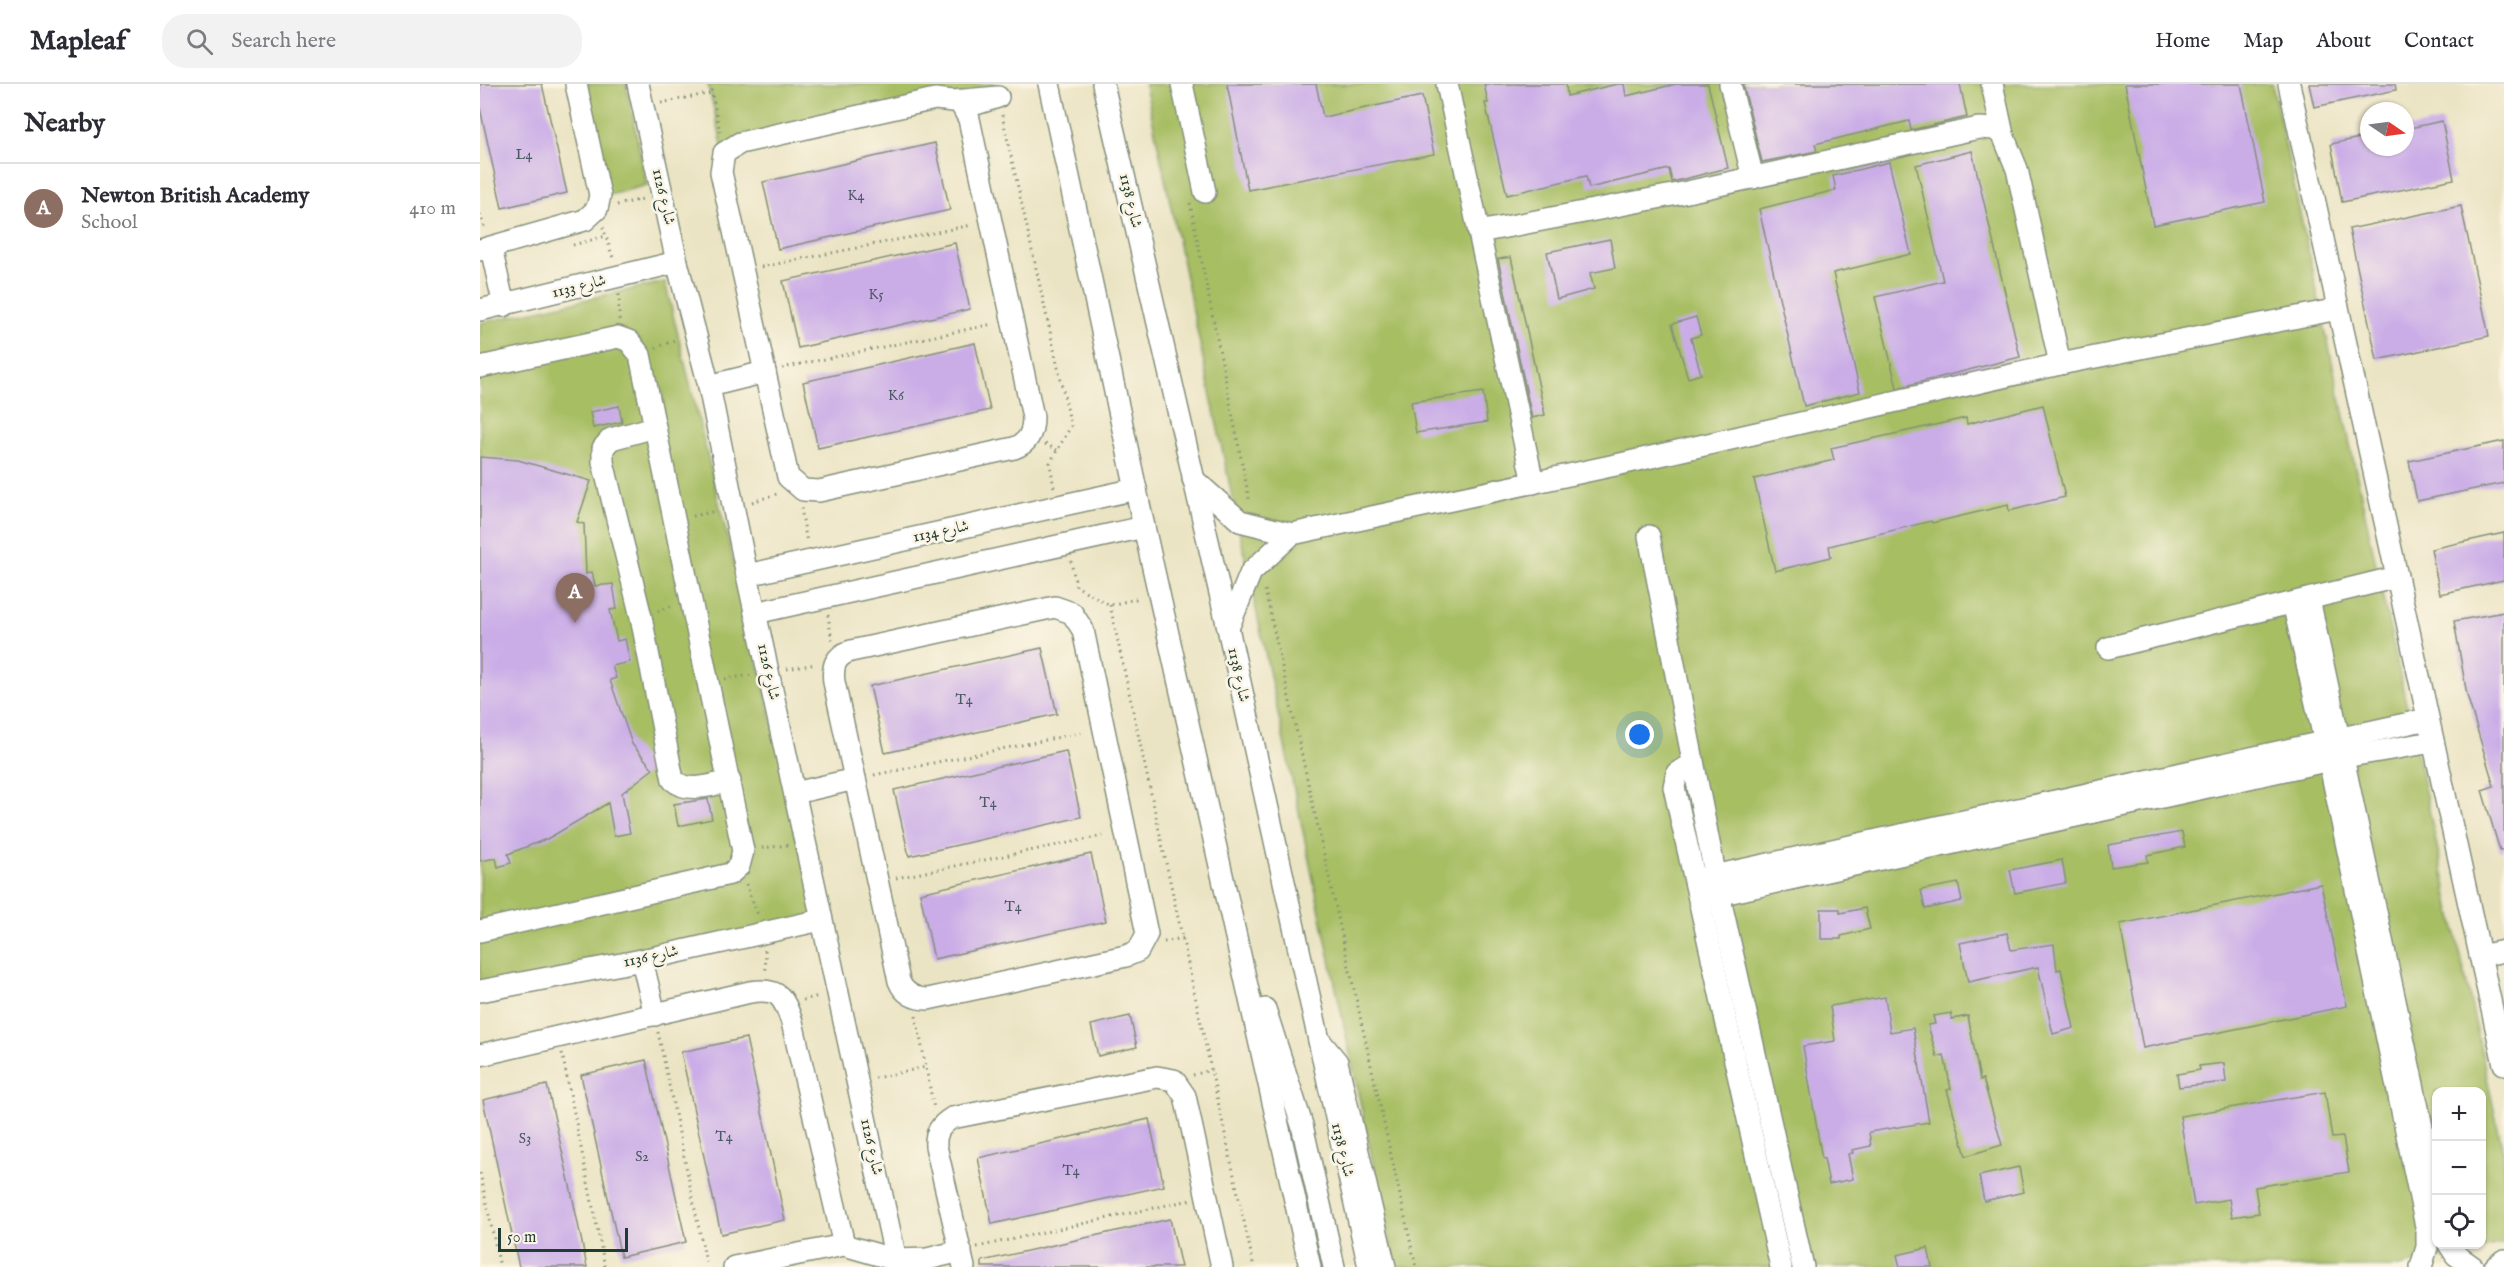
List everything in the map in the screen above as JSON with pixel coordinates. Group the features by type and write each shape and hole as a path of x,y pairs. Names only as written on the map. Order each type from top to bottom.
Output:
{"street":[{"path":"504,306 485,249 585,220 597,209 600,195 576,84"},
{"name":"شارع 1126","path":"638,84 677,262 709,386 747,575 896,1260"},
{"path":"1049,84 1144,527 1310,1267"},
{"name":"شارع 1138","path":"1103,84 1228,628 1369,1267"},
{"path":"1182,84 1197,196"},
{"path":"1447,84 1533,483"},
{"path":"1730,84 1753,178"},
{"path":"1992,84 2003,135 2017,169 2060,364"},
{"path":"2289,84 2504,1065"},
{"path":"998,97 963,108 969,119 1033,417 1030,436 1014,448 819,491 803,490 788,477 721,172 724,153 740,143 935,99 953,101 998,97"},
{"path":"1479,232 1753,178 1979,128 1994,129 2003,135"},
{"name":"شارع 1133","path":"480,310 677,262"},
{"path":"1193,479 1240,521 1293,534 1533,483 2060,364 2338,309"},
{"path":"480,367 618,338 629,341 640,355 743,851 739,866 730,874 480,931"},
{"path":"709,386 765,372"},
{"path":"655,427 611,439 603,448 603,462 641,617 673,780 681,788 696,788 730,781"},
{"name":"شارع 1134","path":"747,575 1136,489"},
{"path":"756,613 1144,527"},
{"path":"1228,628 1251,572 1293,534"},
{"path":"1648,536 1694,764 1677,773 1673,782 1708,887 1803,1267"},
{"path":"2108,648 2397,577"},
{"path":"2301,601 2432,1175"},
{"path":"1055,608 1072,613 1081,624 1104,729 1148,927 1145,941 1138,951 1126,956 928,999 912,996 899,981 834,682 832,672 839,656 851,651 1055,608"},
{"path":"1708,887 2334,749 2428,719"},
{"path":"2334,749 2433,742"},
{"path":"2334,749 2427,1231 2427,1247 2421,1267"},
{"path":"795,793 855,779"},
{"path":"1708,887 1781,1267"},
{"name":"شارع 1136","path":"480,991 642,960 821,920"},
{"path":"1239,945 1268,1015 1302,1125 1334,1267"},
{"path":"2480,956 2504,951"},
{"path":"642,960 655,1015"},
{"path":"480,1055 767,989 778,993 786,1004 844,1245"},
{"path":"1317,1038 1337,1062 1385,1267"},
{"path":"734,1267 844,1245 896,1260 962,1259 936,1146 938,1130 952,1118 1157,1077 1174,1080 1185,1096 1222,1267"},
{"path":"2452,1249 2456,1255 2473,1267"},
{"path":"2495,1267 2504,1260"}],"path":[{"path":"710,84 724,153"},
{"path":"643,107 712,93"},
{"path":"998,97 1071,426 1050,463 1054,490 1070,503"},
{"path":"597,209 662,194"},
{"path":"1197,196 1250,505 1240,521"},
{"path":"743,271 992,221"},
{"path":"765,372 1012,320"},
{"path":"640,355 695,332"},
{"path":"1078,542 1070,552 1076,586 1110,605 1159,593"},
{"path":"1251,572 1265,588 1416,1267"},
{"path":"1110,605 1254,1267"},
{"path":"855,779 1104,729"},
{"path":"877,881 1127,832"},
{"path":"743,851 806,843"},
{"path":"786,1004 837,992"},
{"path":"912,996 938,1130"},
{"path":"655,1015 707,1267"},
{"path":"559,1037 605,1267"},
{"path":"857,1083 926,1067"},
{"path":"480,1173 500,1267"},
{"path":"962,1259 1207,1197"}],"green space":[{"path":"586,84 626,84 647,185 609,195"},
{"path":"708,84 995,84 998,97 724,153"},
{"path":"1145,84 2272,84 2504,1156 2504,1243 2486,1247 2486,1087 2432,1087 2432,1249 2478,1249 2399,1267 1395,1267"},
{"path":"665,282 821,920 480,997 480,323"}],"building":[{"path":"480,84 542,84 567,193 502,208 480,108"},
{"path":"1227,84 1316,84 1323,117 1422,96 1434,154 1248,190"},
{"path":"1484,84 1566,84 1567,96 1624,84 1626,96 1676,84 1708,84 1728,168 1672,182 1669,169 1589,188 1586,176 1507,195 1485,103 1488,103"},
{"path":"1743,84 1960,84 1967,117 1911,130 1909,121 1815,144 1817,151 1762,162"},
{"path":"2125,84 2241,84 2265,202 2153,225"},
{"path":"2309,84 2395,84 2396,90 2314,107"},
{"path":"2442,121 2454,179 2342,202 2331,144 2360,138 2360,156 2414,156 2414,127"},
{"path":"935,143 950,210 778,249 763,182"},
{"path":"1972,151 2020,357 1897,388 1875,297 1943,281 1916,165"},
{"path":"1889,162 1911,254 1833,273 1860,392 1804,406 1759,209 1836,190 1833,176"},
{"path":"2461,206 2489,336 2377,360 2349,229"},
{"path":"1610,239 1615,268 1590,273 1594,289 1557,299 1547,252"},
{"path":"955,243 970,309 798,348 783,281"},
{"path":"1511,257 1545,415 1532,418 1498,259"},
{"path":"1696,317 1701,335 1691,338 1701,374 1688,378 1672,324"},
{"path":"975,343 990,410 818,448 803,382"},
{"path":"1483,392 1487,422 1416,433 1411,402"},
{"path":"2043,405 2065,497 2009,511 2008,505 1829,546 1831,557 1775,571 1754,479 1834,460 1831,448 1966,418 1967,424"},
{"path":"619,406 622,422 593,428 590,412"},
{"path":"2504,441 2504,483 2417,501 2409,461"},
{"path":"480,457 518,460 591,481 577,522 584,524 586,574 592,572 595,586 613,584 617,609 610,610 617,641 625,639 630,662 612,666 616,678 610,680 632,744 653,769 622,793 630,833 614,836 608,803 549,838 508,854 511,863 498,867 496,858 480,861"},
{"path":"2504,533 2504,580 2440,594 2431,549"},
{"path":"2504,612 2504,850 2500,851 2482,790 2494,786 2467,695 2454,621"},
{"path":"1042,648 1057,714 885,753 870,686"},
{"path":"1066,751 1081,817 909,856 894,790"},
{"path":"708,799 712,819 678,826 674,804"},
{"path":"2182,832 2185,847 2147,855 2148,862 2111,867 2108,845"},
{"path":"1091,854 1106,921 934,959 920,893"},
{"path":"2062,860 2066,883 2015,893 2010,870"},
{"path":"1958,883 1962,901 1925,909 1921,890"},
{"path":"2321,884 2347,1006 2143,1048 2120,924"},
{"path":"1865,908 1870,929 1841,936 1841,939 1821,939 1821,909 1840,909 1840,913"},
{"path":"2007,933 2011,950 2054,944 2057,970 2061,969 2074,1028 2053,1034 2038,967 1968,982 1960,943"},
{"path":"1885,997 1890,1032 1913,1028 1929,1122 1869,1132 1871,1146 1852,1150 1853,1153 1848,1154 1853,1179 1829,1184 1824,1158 1822,1159 1803,1046 1835,1041 1830,1006"},
{"path":"1951,1013 1952,1019 1968,1016 1980,1080 1983,1079 2002,1145 1966,1156 1947,1090 1951,1089 1944,1055 1937,1057 1928,1025 1935,1024 1933,1016"},
{"path":"1130,1016 1137,1047 1098,1056 1091,1025"},
{"path":"746,1038 785,1220 721,1234 681,1052"},
{"path":"646,1060 686,1242 621,1257 581,1075"},
{"path":"2224,1063 2226,1082 2179,1087 2177,1074 2200,1070 2199,1066"},
{"path":"547,1085 587,1267 519,1267 483,1100"},
{"path":"2325,1092 2332,1138 2343,1137 2349,1172 2255,1187 2259,1213 2232,1217 2229,1199 2194,1205 2180,1116"},
{"path":"1149,1119 1164,1186 992,1224 978,1158"},
{"path":"2019,1167 2024,1192 1984,1201 1979,1176"},
{"path":"1170,1219 1181,1267 982,1267 982,1261"},
{"path":"1928,1248 1932,1267 1900,1267 1897,1255"}],"place":[{"name":"Newton British Academy","path":"575,623"}]}
